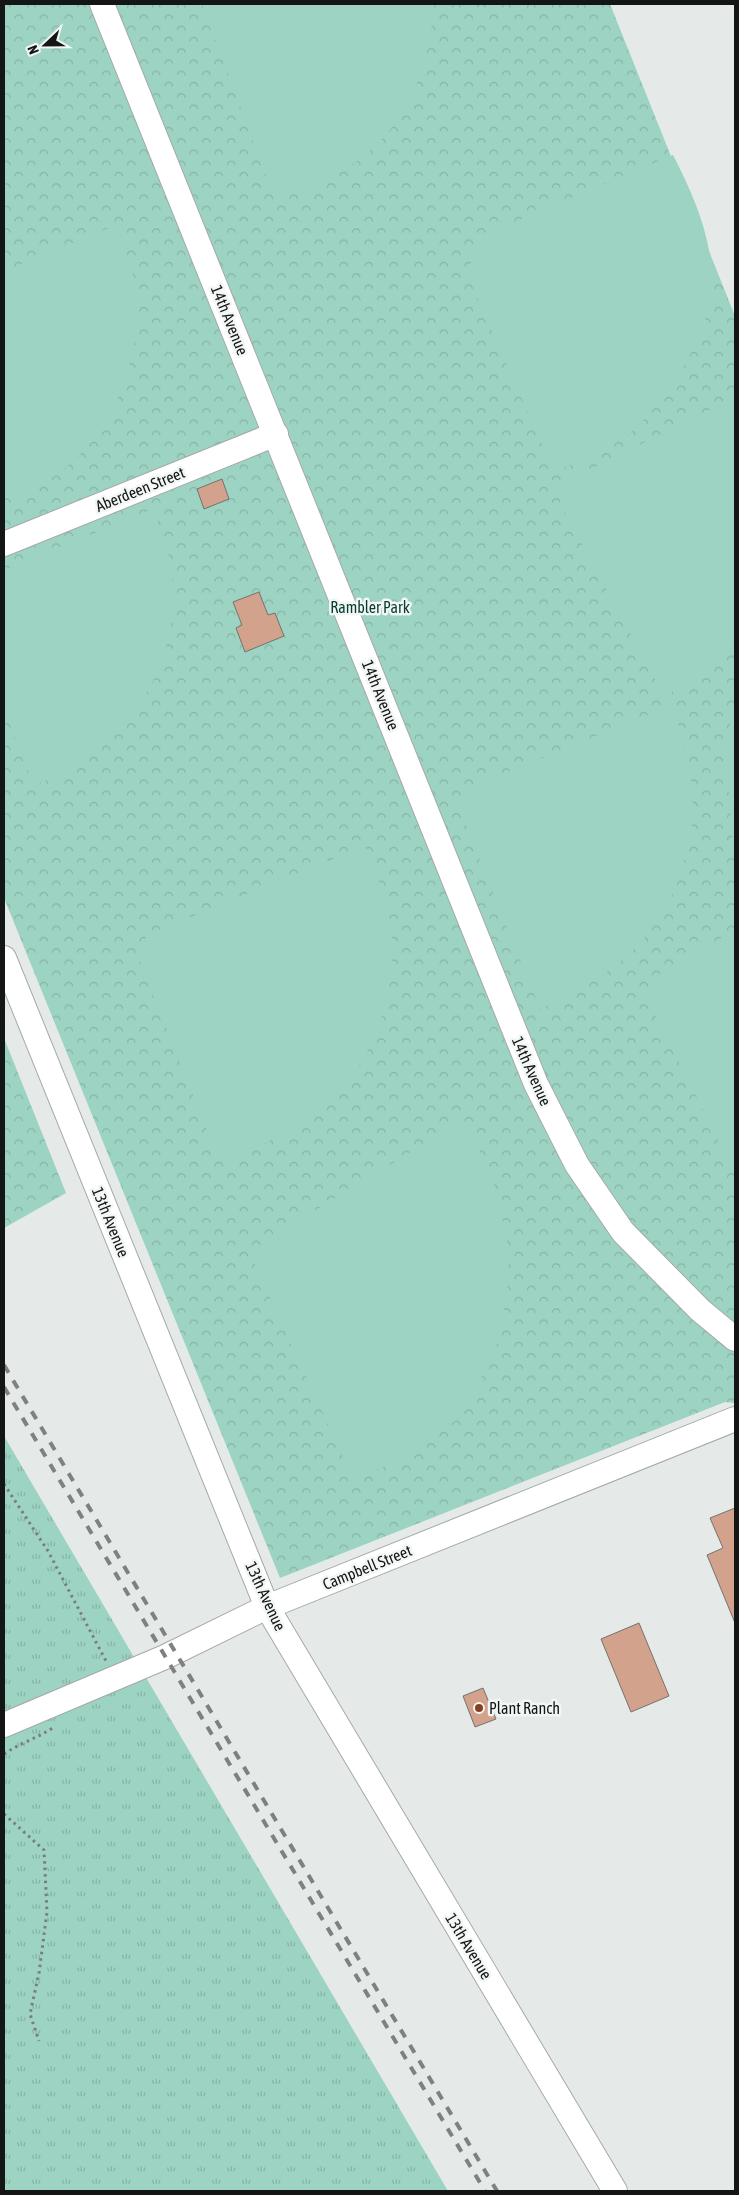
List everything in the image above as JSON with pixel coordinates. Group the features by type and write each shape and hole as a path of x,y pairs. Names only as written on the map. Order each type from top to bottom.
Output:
{"street":[{"name":"14th Avenue","path":"102,4 528,1065 548,1108 577,1165 622,1232 700,1310 735,1339"},
{"name":"Aberdeen Street","path":"4,544 276,434"},
{"name":"13th Avenue","path":"4,958 267,1607 615,2191"},
{"name":"Campbell Street","path":"4,1725 158,1660 267,1607 735,1419"}],"path":[{"path":"4,1484 48,1551 108,1664"},
{"path":"4,1754 18,1744 42,1735 56,1726"},
{"path":"4,1814 44,1850 47,1912 39,1973 30,2014 39,2041"}],"green space":[{"name":"Rambler Park","path":"4,4 610,4 735,316 735,1403 725,1402 280,1578 4,898"},
{"path":"202,4 434,4 426,57 408,103 395,124 359,160 328,179 275,200"},
{"path":"673,155 699,212 710,257 712,273 711,292 700,334 679,375 666,394 640,424 621,440 588,458 554,472 466,272 486,234"},
{"path":"116,225 126,250 133,276 137,320 128,372 118,397 106,421 91,442 73,461 47,481 4,499 4,271"},
{"path":"735,397 735,646 688,684 664,696 560,503 565,482"},
{"path":"153,509 165,540 172,578 173,610 167,642 157,672 142,701 123,726 100,749 68,771 34,785 4,710 4,570"},
{"path":"735,699 735,849 733,844 725,746"},
{"path":"672,705 689,767 693,793 689,841 675,889 663,913 648,934 630,953 589,984 540,1009 458,806 466,789"},
{"path":"365,846 378,878 388,911 392,933 392,968 386,1001 376,1033 362,1060 345,1084 326,1104 303,1122 278,1137 219,1161 137,954 147,935"},
{"path":"735,930 735,1174 648,1000 656,976"},
{"path":"4,1038 66,1193 4,1228"},
{"path":"464,1120 492,1176 507,1238 509,1271 501,1336 473,1394 455,1421 403,1457 354,1481 254,1263 261,1243"},
{"path":"4,1436 448,2191 4,2191"}],"building":[{"path":"222,479 229,499 204,509 197,489"},
{"path":"259,592 268,615 275,613 284,636 245,652 236,628 242,625 233,602"},
{"path":"735,1508 735,1623 707,1555 723,1548 710,1518"},
{"path":"639,1623 669,1696 631,1712 601,1639"},
{"name":"Plant Ranch","path":"483,1688 496,1719 475,1727 463,1696"}],"railway":[{"path":"4,1365 497,2191"},
{"path":"4,1387 485,2191"}],"place":[{"name":"Plant Ranch","path":"479,1708"}]}
